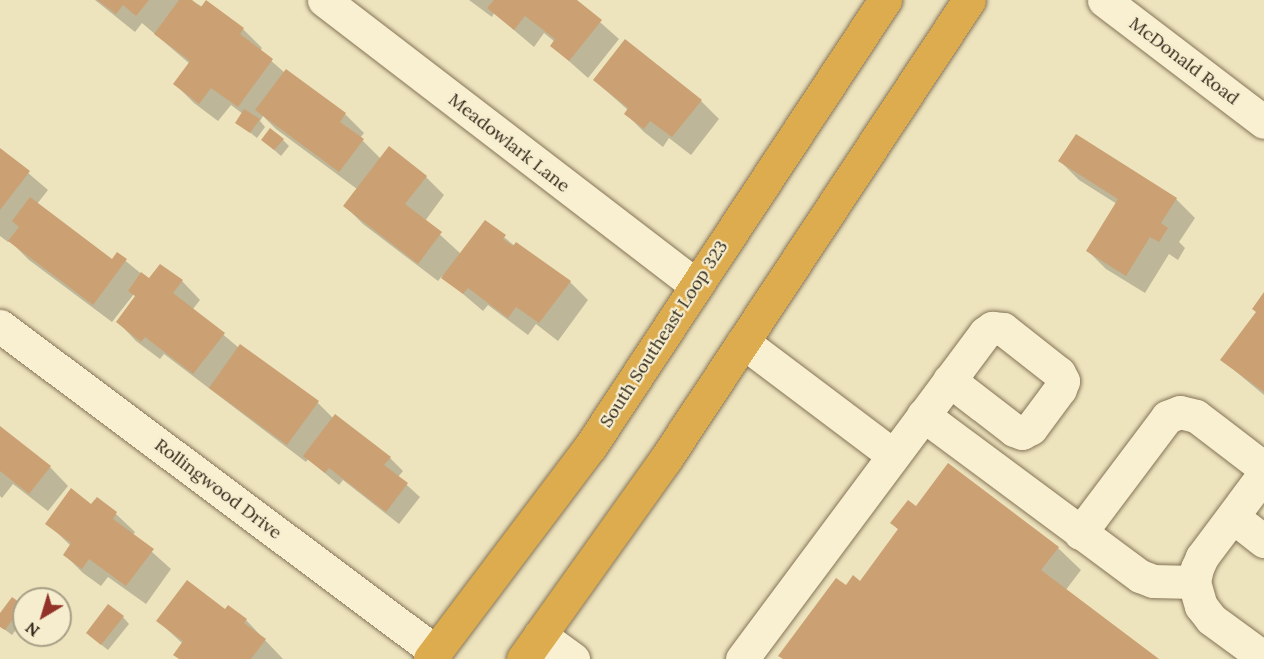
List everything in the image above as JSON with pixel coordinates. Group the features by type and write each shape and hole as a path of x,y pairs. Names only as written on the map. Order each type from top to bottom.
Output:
{"highway":[{"name":"South Southeast Loop 323","path":"433,656 590,447 885,0"},
{"path":"532,647 665,460 969,0"}],"street":[{"name":"Meadowlark Lane","path":"324,0 695,285"},
{"name":"McDonald Road","path":"1104,0 1264,122"},
{"name":"Rollingwood Drive","path":"0,326 433,656"},
{"path":"743,342 893,455"},
{"path":"741,659 950,380"},
{"path":"1080,533 1167,417 1180,412 1196,416 1264,468"},
{"path":"923,415 1140,576 1153,581 1194,582"},
{"path":"1264,474 1202,557 1194,582 1200,606 1211,619 1264,658"},
{"path":"1233,517 1264,541"},
{"path":"532,647 573,659"}],"building":[{"path":"97,0 149,0 136,16 123,5 116,14"},
{"path":"179,0 192,0 201,7 206,0 244,28 240,34 273,59 238,107 211,88 199,104 173,84 190,61 154,34"},
{"path":"494,0 577,0 602,20 569,61 550,46 555,39 525,16 514,30 487,8"},
{"path":"625,39 702,100 672,137 650,121 644,129 624,114 628,108 593,80"},
{"path":"286,69 346,113 340,122 364,139 339,172 255,110"},
{"path":"244,109 260,119 250,133 235,123"},
{"path":"270,128 284,139 274,150 261,140"},
{"path":"1076,134 1177,198 1161,223 1168,228 1159,242 1150,237 1126,276 1086,251 1118,199 1058,161"},
{"path":"389,146 427,176 405,204 442,232 418,264 343,206"},
{"path":"0,148 30,171 0,210"},
{"path":"30,197 112,259 117,252 127,259 93,305 8,241 19,227 12,221"},
{"path":"485,220 506,235 503,239 513,246 516,242 571,281 539,323 516,307 508,318 468,288 463,294 441,278"},
{"path":"160,264 183,280 173,293 225,333 193,374 145,337 141,342 116,322 135,296 128,291 141,272 149,278"},
{"path":"1264,292 1264,392 1220,360 1256,312 1252,309"},
{"path":"240,344 319,401 287,445 209,388"},
{"path":"335,414 391,457 384,465 408,483 386,512 329,468 325,473 303,456"},
{"path":"0,426 51,466 29,494 0,471"},
{"path":"948,463 1059,547 1041,570 1159,659 783,659 778,656 836,578 846,585 853,575 860,581 898,529 890,523 908,500 916,506"},
{"path":"71,488 91,504 97,497 117,512 113,519 154,549 126,586 89,559 82,569 63,555 71,543 45,524"},
{"path":"187,580 225,609 228,605 247,619 244,623 266,639 251,659 179,659 173,655 183,641 156,621"},
{"path":"12,597 12,620 5,630 0,627 0,613"},
{"path":"108,604 124,616 101,645 86,633"}]}
